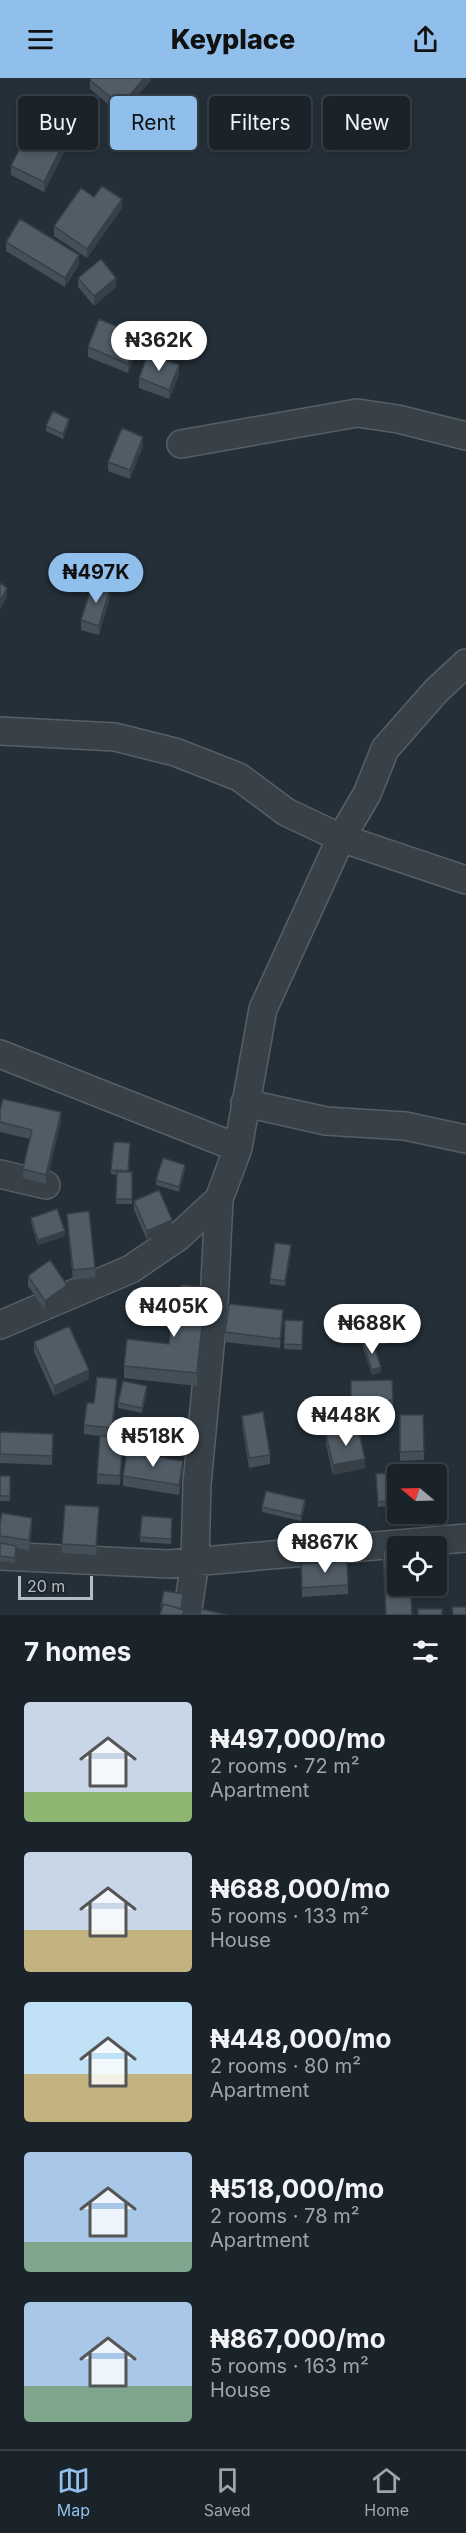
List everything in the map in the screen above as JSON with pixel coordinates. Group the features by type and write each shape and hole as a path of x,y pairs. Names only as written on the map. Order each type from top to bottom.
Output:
{"street":[{"path":"181,444 357,413 399,419 466,436"},
{"path":"187,1615 195,1562 197,1484 214,1304 219,1199 238,1148 263,1009 341,838 367,794 385,749 436,691 466,663"},
{"path":"0,731 115,737 175,752 239,777 286,812 341,838 466,880"},
{"path":"0,1054 238,1148"},
{"path":"245,1103 326,1121 405,1126 466,1139"},
{"path":"0,1174 46,1185"},
{"path":"0,1325 131,1269 178,1237 219,1199"},
{"path":"0,1556 169,1564 466,1538"}],"building":[{"path":"92,78 144,78 129,96 110,97 90,80"},
{"path":"19,150 60,150 44,182 11,166"},
{"path":"102,186 122,199 87,249 54,226 81,188 94,197"},
{"path":"20,219 79,255 65,278 6,242"},
{"path":"101,259 116,278 94,296 78,278"},
{"path":"99,319 139,336 128,364 88,347"},
{"path":"148,354 179,365 169,390 139,378"},
{"path":"53,411 69,419 63,434 46,426"},
{"path":"122,428 143,437 130,470 108,462"},
{"path":"0,583 7,588 0,601"},
{"path":"93,583 110,588 99,626 81,620"},
{"path":"3,1099 61,1112 46,1175 23,1169 32,1130 0,1122"},
{"path":"114,1142 130,1143 128,1171 111,1170"},
{"path":"163,1158 185,1165 179,1187 156,1180"},
{"path":"117,1172 132,1172 132,1199 116,1199"},
{"path":"159,1190 172,1220 147,1231 134,1201"},
{"path":"57,1209 65,1231 38,1240 31,1218"},
{"path":"89,1211 95,1268 73,1270 67,1214"},
{"path":"275,1243 291,1245 285,1281 270,1279"},
{"path":"50,1260 67,1285 45,1301 28,1276"},
{"path":"181,1285 206,1287 197,1373 124,1366 127,1339 169,1344 171,1323 177,1324"},
{"path":"229,1304 283,1310 280,1339 225,1332"},
{"path":"285,1320 303,1321 302,1345 284,1344"},
{"path":"363,1322 387,1322 386,1339 363,1339"},
{"path":"69,1326 89,1370 54,1386 34,1342"},
{"path":"372,1340 381,1367 372,1370 363,1343"},
{"path":"97,1377 117,1379 112,1428 84,1425 87,1403 94,1403"},
{"path":"392,1380 393,1400 351,1401 351,1381"},
{"path":"123,1381 147,1386 142,1408 118,1403"},
{"path":"263,1412 270,1455 249,1458 242,1416"},
{"path":"400,1415 423,1415 424,1451 400,1452"},
{"path":"358,1428 365,1459 333,1465 326,1435"},
{"path":"0,1432 53,1434 52,1456 0,1454"},
{"path":"100,1436 123,1438 120,1476 97,1474"},
{"path":"127,1452 183,1461 179,1485 123,1476"},
{"path":"387,1473 387,1501 378,1502 376,1474"},
{"path":"0,1476 10,1476 10,1496 0,1496"},
{"path":"266,1491 305,1500 301,1516 262,1507"},
{"path":"65,1505 99,1507 96,1546 62,1544"},
{"path":"2,1513 32,1518 29,1540 0,1536"},
{"path":"142,1516 172,1518 171,1539 140,1537"},
{"path":"0,1543 16,1546 15,1558 0,1556"},
{"path":"383,1550 387,1550 387,1596 411,1596 412,1615 386,1615"},
{"path":"347,1561 348,1585 302,1588 301,1564"},
{"path":"164,1591 183,1594 181,1609 163,1604 161,1606"},
{"path":"163,1604 184,1610 183,1615 160,1615"},
{"path":"452,1607 466,1607 466,1615 453,1615"},
{"path":"201,1609 228,1615 200,1615"},
{"path":"418,1609 442,1609 442,1615 418,1615"}]}
